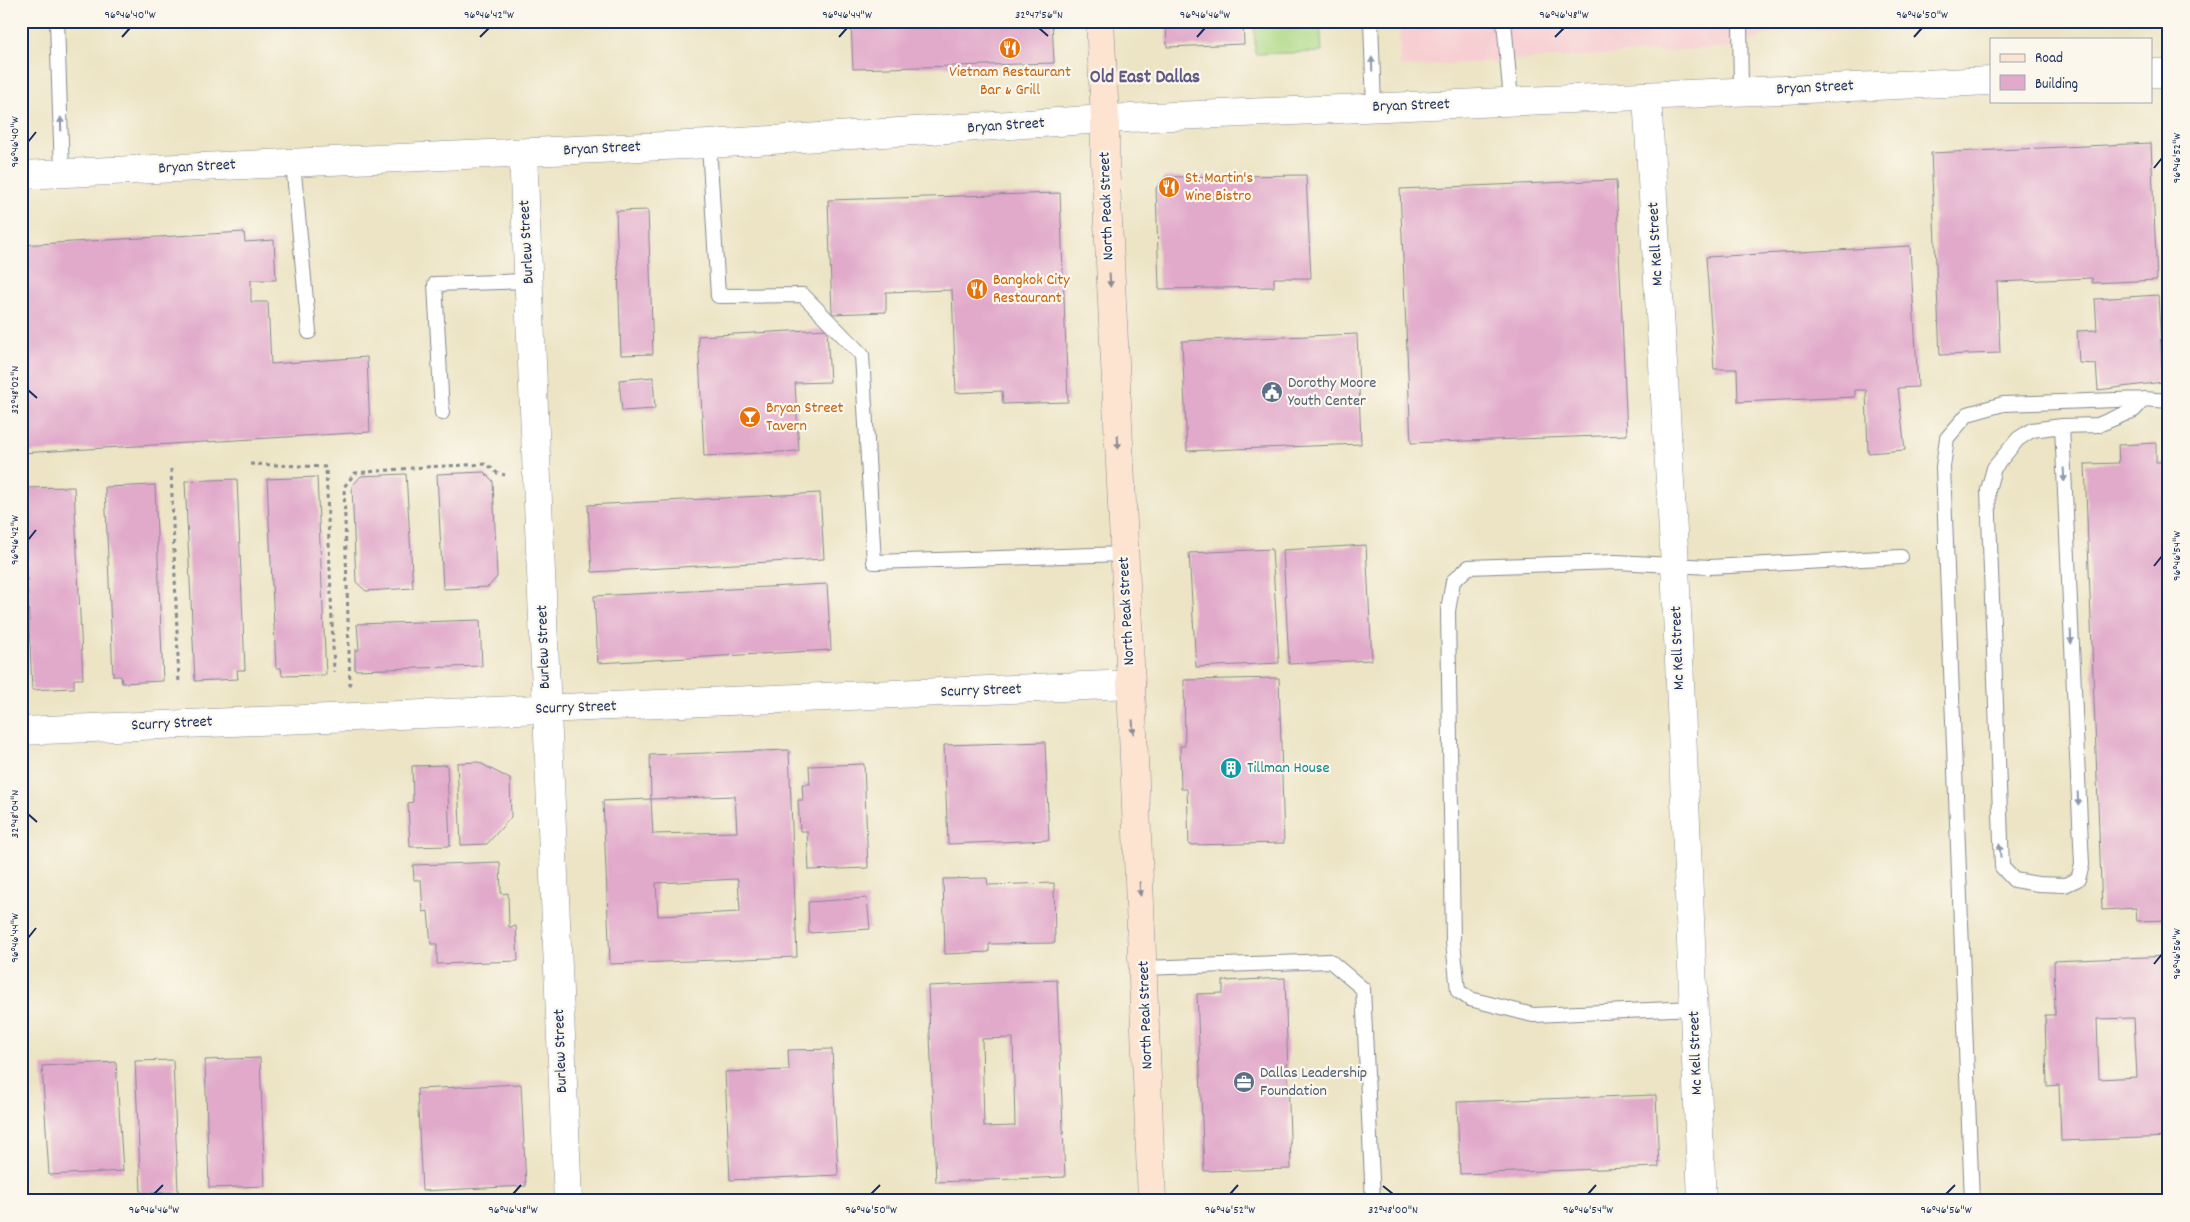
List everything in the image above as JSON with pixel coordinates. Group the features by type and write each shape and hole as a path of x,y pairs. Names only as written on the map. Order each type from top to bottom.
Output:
{"main road":[{"name":"North Peak Street","path":"1100,21 1105,119 1105,162 1144,968 1152,1201"}],"street":[{"path":"2152,73 2169,73"},
{"name":"Bryan Street","path":"21,175 709,144 1105,119 1990,80"},
{"name":"Mc Kell Street","path":"1647,96 1675,565 1702,1201"},
{"name":"Burlew Street","path":"523,153 568,1201"},
{"name":"Scurry Street","path":"21,731 1131,684"}],"lane":[{"path":"57,21 62,173"},
{"path":"1371,21 1374,107"},
{"path":"1504,21 1511,102"},
{"path":"1740,21 1741,92"},
{"path":"709,144 718,296 803,295 862,356 874,562 1124,554"},
{"path":"294,163 309,332"},
{"path":"442,413 435,284 529,281"},
{"path":"2062,426 2082,865 2078,879 2065,885 2038,884 2014,880 2002,867 1988,490 1994,468 2018,439 2032,430 2062,426 2098,425 2134,410 2144,399"},
{"path":"1972,1201 1943,467 1947,438 1968,414 2002,404 2144,399 2169,401"},
{"path":"1695,1008 1533,1015 1470,1000 1458,991 1453,942 1448,611 1453,581 1469,567 1616,562 1675,565 1755,565 1900,558"},
{"path":"1144,968 1330,961 1362,989 1373,1201"}],"path":[{"path":"250,464 326,468 334,672"},
{"path":"350,691 344,487 355,474 424,467 487,464 497,473 510,474"},
{"path":"171,468 179,686"}],"shaded area":[{"path":"1399,21 2042,21 1775,32 1734,47 1400,67"}],"green space":[{"path":"1254,21 1320,21 1322,52 1255,54"}],"building":[{"path":"851,21 1052,21 1054,63 853,69"},
{"path":"1166,21 1243,21 1244,44 1167,47"},
{"path":"1781,21 1867,21 1867,23 1781,27"},
{"path":"2151,143 2157,280 2092,283 2092,278 1997,282 2000,353 1940,355 1931,153"},
{"path":"1306,175 1311,278 1274,278 1274,287 1159,289 1156,188 1165,177"},
{"path":"1616,180 1627,435 1411,443 1400,189"},
{"path":"1060,193 1068,402 1003,404 1002,391 956,393 952,290 886,292 886,312 832,314 828,200"},
{"path":"648,210 653,354 621,355 616,211"},
{"path":"244,232 245,242 274,240 276,280 251,280 251,302 268,302 271,364 367,357 370,432 21,453 21,245"},
{"path":"1910,246 1918,387 1898,388 1905,450 1868,453 1866,390 1855,390 1855,397 1738,402 1737,369 1714,369 1706,257"},
{"path":"2158,295 2163,382 2098,390 2096,364 2079,363 2077,331 2097,330 2095,299"},
{"name":"Bryan Street Tavern","path":"827,329 830,382 795,383 799,451 704,456 698,336"},
{"name":"Dorothy Moore Youth Center","path":"1357,334 1361,444 1187,451 1182,341"},
{"path":"653,377 655,409 622,411 619,380"},
{"path":"2156,443 2156,462 2166,462 2169,541 2169,920 2137,921 2136,908 2102,910 2085,464 2119,463 2118,445"},
{"path":"484,472 493,481 497,577 488,587 443,589 437,474"},
{"path":"406,474 413,588 366,591 356,582 352,486 361,476"},
{"path":"317,477 326,675 282,676 281,668 276,668 267,479"},
{"path":"237,479 245,670 237,670 238,679 195,681 185,481"},
{"path":"155,485 163,681 122,683 121,676 113,676 105,487"},
{"path":"74,487 83,679 74,679 74,688 32,690 23,488"},
{"path":"820,493 824,559 592,572 588,505"},
{"path":"1366,545 1372,660 1289,664 1283,550"},
{"path":"1272,549 1279,663 1196,667 1189,553"},
{"path":"827,584 831,650 598,663 594,596"},
{"path":"480,620 482,666 355,670 355,650 359,650 357,624"},
{"name":"Tillman House","path":"1279,678 1284,843 1189,845 1187,789 1181,789 1180,746 1185,746 1184,680"},
{"path":"1045,742 1049,840 948,844 944,745"},
{"path":"789,750 797,957 610,964 603,801 651,799 650,755","holes":["735,796 737,832 653,834 651,799","738,879 740,912 658,916 656,883"]},
{"path":"478,762 510,779 511,817 487,844 461,845 457,763"},
{"path":"864,764 868,868 809,870 807,831 800,831 798,800 803,800 802,784 810,784 809,766"},
{"path":"447,765 450,846 410,847 408,803 413,802 412,766"},
{"path":"500,862 501,894 508,893 509,927 516,926 518,961 437,964 437,944 431,944 428,911 423,912 421,880 414,880 413,865"},
{"path":"987,878 988,885 1054,883 1055,943 989,944 989,952 945,954 943,879"},
{"path":"867,898 870,929 809,933 808,902"},
{"path":"2169,956 2169,1137 2061,1141 2059,1085 2047,1086 2045,1015 2055,1015 2054,961","holes":["2134,1018 2137,1077 2099,1079 2097,1019"]},
{"name":"Dallas Leadership Foundation","path":"1285,978 1291,1169 1204,1171 1197,994 1223,993 1223,981"},
{"path":"1057,980 1065,1177 936,1182 928,986","holes":["1013,1038 1015,1126 984,1127 982,1039"]},
{"path":"832,1049 838,1175 730,1180 725,1072 789,1070 788,1050"},
{"path":"260,1058 265,1186 209,1188 205,1060"},
{"path":"173,1060 178,1192 141,1193 135,1061"},
{"path":"116,1062 123,1171 49,1175 42,1066"},
{"path":"521,1084 526,1186 422,1191 417,1089"},
{"path":"1656,1095 1659,1167 1460,1174 1457,1102"}],"place":[{"name":"Vietnam Restaurant Bar & Grill","path":"1010,48"},
{"name":"St. Martin's Wine Bistro","path":"1169,187"},
{"name":"Bangkok City Restaurant","path":"977,289"},
{"name":"Dorothy Moore Youth Center","path":"1272,392"},
{"name":"Bryan Street Tavern","path":"750,417"},
{"name":"Tillman House","path":"1231,768"},
{"name":"Dallas Leadership Foundation","path":"1244,1082"}],"district":[{"name":"Old East Dallas","path":"1145,78"}]}
